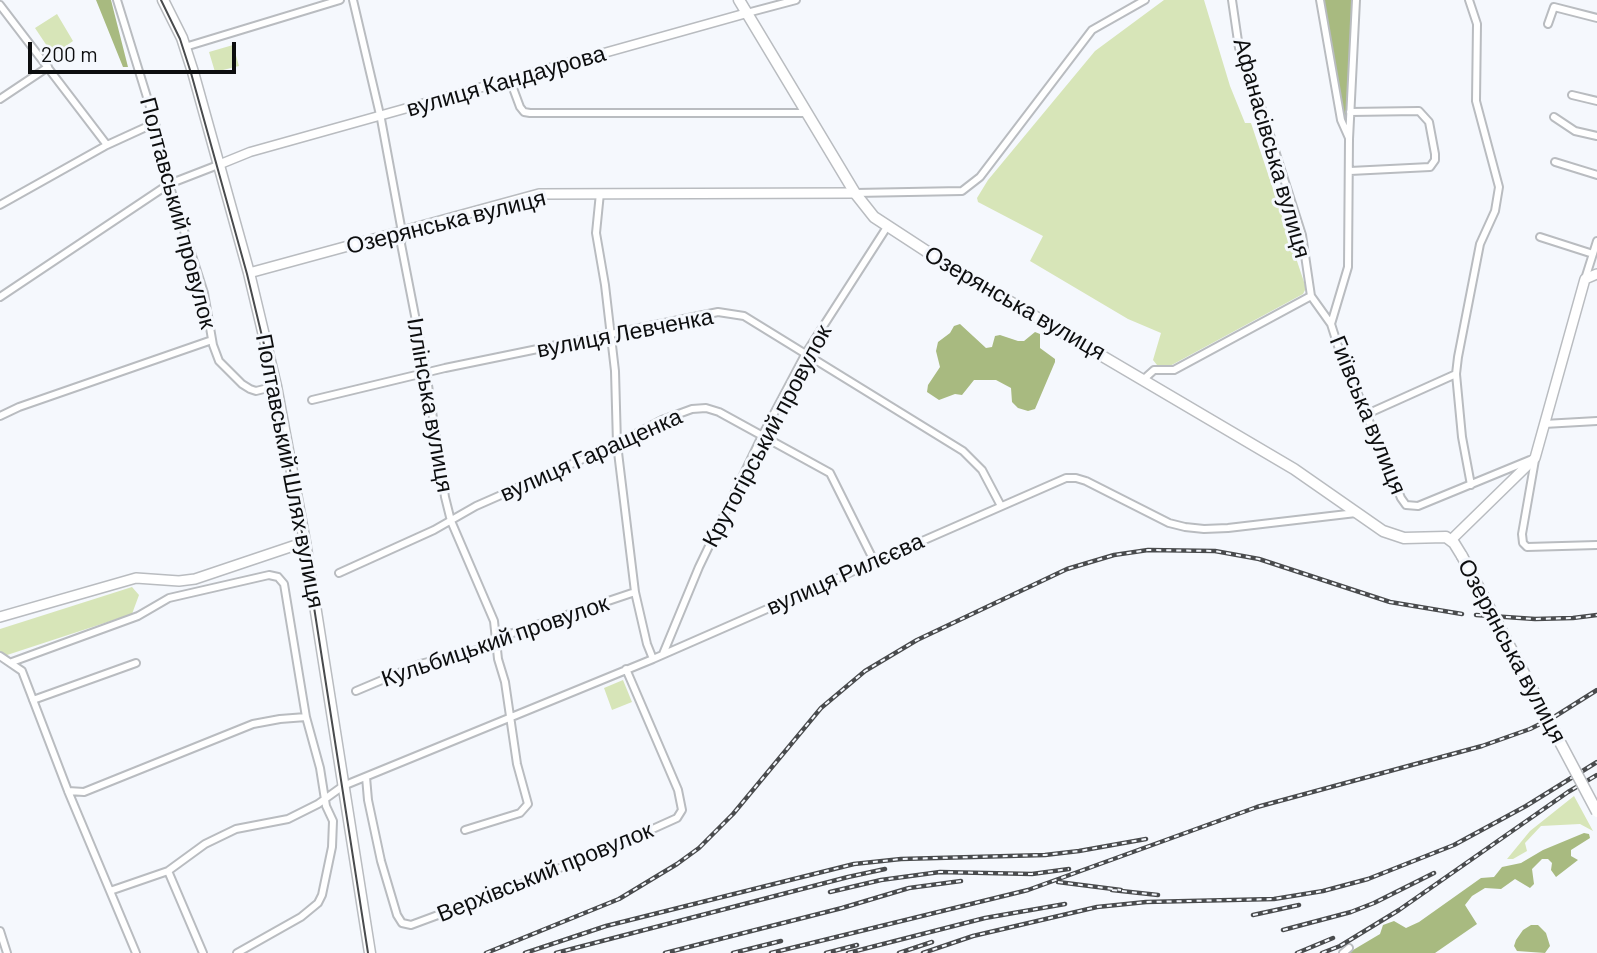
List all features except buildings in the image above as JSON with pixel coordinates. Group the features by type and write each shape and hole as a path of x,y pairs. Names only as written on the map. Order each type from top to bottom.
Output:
{"main road":[{"name":"Полтавський Шлях вулиця","path":"163,0 185,47 249,273 276,386 305,542 370,953"},
{"path":"739,0 855,193"},
{"name":"Озерянська вулиця","path":"249,273 539,194 855,193 868,212 887,227 1294,469 1356,513 1393,535 1412,538 1442,537 1451,540 1462,556 1597,812"},
{"path":"1451,540 1535,458 1585,279 1597,274"},
{"path":"0,617 136,578 167,581 195,579 305,542"}],"street":[{"name":"Полтавський провулок","path":"117,0 155,123 169,184 204,293 212,340 219,361 242,384 256,391 276,386"},
{"path":"185,47 340,0"},
{"name":"Іллінська вулиця","path":"353,0 381,116 402,232 401,244 426,372 444,497 451,521 494,621 509,718 528,804 520,813 465,830"},
{"name":"вулиця Кандаурова","path":"218,164 250,152 796,0"},
{"path":"855,193 961,191 980,177 1092,30 1144,0"},
{"name":"Афанасівська вулиця","path":"1232,0 1239,48 1247,63 1302,235 1311,296"},
{"name":"Гиївська вулиця","path":"1320,0 1341,120 1349,139"},
{"name":"Гиївська вулиця","path":"1331,324 1348,267 1349,139 1356,0"},
{"path":"1469,0 1477,24 1476,101 1499,187 1498,201 1480,244 1460,337 1456,374 1462,437 1472,485 1535,458"},
{"path":"0,5 107,145"},
{"path":"1548,24 1554,7 1597,18"},
{"path":"0,99 48,67"},
{"path":"510,80 520,107 524,112 530,113 807,113"},
{"path":"1572,95 1597,101"},
{"path":"1350,112 1419,111 1429,122 1435,154 1430,167 1350,171"},
{"path":"1554,117 1574,131 1597,136"},
{"path":"0,205 107,145 155,123"},
{"path":"1555,162 1597,175"},
{"path":"0,297 169,184 218,164"},
{"path":"600,193 596,233 615,371 617,444 635,592 653,659"},
{"name":"Крутогірський провулок","path":"663,654 699,566 762,436 806,354 887,227"},
{"path":"1540,237 1593,254"},
{"path":"1585,279 1597,241"},
{"path":"1144,379 1154,370 1174,370 1311,296"},
{"name":"Гиївська вулиця","path":"1311,296 1331,324 1406,505 1418,506 1472,485"},
{"name":"вулиця Левченка","path":"312,400 426,372 718,312 744,316 963,451 982,470 1000,506"},
{"path":"0,416 212,340"},
{"path":"1367,414 1456,374"},
{"name":"вулиця Гаращенка","path":"339,573 451,521 476,506 617,444 662,420 706,408 719,412 830,473 874,561"},
{"path":"1544,424 1597,421"},
{"path":"1535,458 1521,534 1522,542 1527,547 1597,545"},
{"name":"вулиця Рилєєва","path":"110,891 168,871 205,844 226,834 288,819 344,786 653,659 1066,478 1076,478 1169,523 1185,527 1228,528 1356,513"},
{"path":"12,662 138,616 169,598 269,575 278,577 284,584 306,718 331,816 333,831 330,857 318,903 301,917 237,953"},
{"path":"167,581 169,598"},
{"name":"Кульбицький провулок","path":"356,691 420,664 489,647 510,634 635,592"},
{"path":"0,656 22,671 68,791 136,953"},
{"path":"33,700 136,663"},
{"name":"Верхівський провулок","path":"366,777 368,800 397,915 402,923 411,925 528,881 646,832 677,818 682,810 680,796 626,669"},
{"path":"68,791 84,792 253,724 306,718"},
{"path":"168,871 203,953"},
{"path":"0,932 7,953"}],"green space":[{"path":"96,0 111,0 128,67 123,67"},
{"path":"1164,0 1204,0 1230,86 1245,123 1251,123 1306,288 1303,294 1168,367 1157,365 1153,360 1161,333 1128,319 1030,261 1043,236 978,202 977,198 988,180 1095,51"},
{"path":"1323,0 1352,0 1347,120 1343,119"},
{"path":"57,14 73,41 53,55 35,28"},
{"path":"233,45 239,66 215,72 209,52"},
{"path":"960,324 986,348 992,347 995,336 1024,341 1035,332 1040,334 1040,348 1055,359 1055,362 1035,409 1028,411 1018,408 1012,402 1011,388 996,380 974,380 962,395 955,394 939,400 927,392 928,385 940,367 936,351 938,342 950,333 954,326"},
{"path":"132,587 139,595 132,614 4,656 0,654 0,629"},
{"path":"623,680 632,702 612,710 604,688"},
{"path":"1574,796 1593,831 1580,824 1541,826 1525,843 1527,851 1513,859 1507,859 1530,831"},
{"path":"1584,833 1589,834 1590,838 1571,850 1571,856 1578,860 1556,877 1551,870 1552,863 1548,859 1542,859 1532,869 1534,884 1530,888 1515,879 1501,889 1485,888 1472,896 1465,905 1477,924 1435,953 1348,953 1380,934 1383,925 1394,921 1406,928 1419,922 1481,878 1494,877 1502,867 1521,863 1543,850"},
{"path":"1531,925 1538,925 1546,933 1550,946 1545,953 1517,951 1514,946 1523,930"}],"tram line":[{"path":"161,0 180,39 191,73 247,274 274,386 304,543 368,953"}],"railway":[{"path":"486,953 619,899 677,864 699,848 733,814 821,708 865,671 917,640 1067,569 1114,555 1148,550 1215,551 1259,559 1390,602 1462,614"},
{"path":"1476,615 1535,619 1597,615"},
{"path":"771,953 1028,890 1257,807 1482,746 1530,729 1597,690"},
{"path":"923,953 973,936 1097,907 1146,902 1274,899 1323,891 1368,879 1454,845 1526,806 1597,762"},
{"path":"1322,953 1340,946 1399,910 1568,792 1597,775"},
{"path":"525,953 606,926 854,864 901,859 1045,855 1146,839"},
{"path":"556,953 885,869"},
{"path":"830,892 881,880 940,872 1032,874 1069,869"},
{"path":"1283,930 1351,912 1434,873"},
{"path":"665,953 909,888 961,881"},
{"path":"1058,882 1121,890"},
{"path":"1112,890 1158,895"},
{"path":"848,953 985,918 1065,904"},
{"path":"1253,915 1299,905"},
{"path":"1297,953 1333,938"},
{"path":"733,953 781,941"},
{"path":"899,953 932,942"},
{"path":"826,953 857,945"}]}
